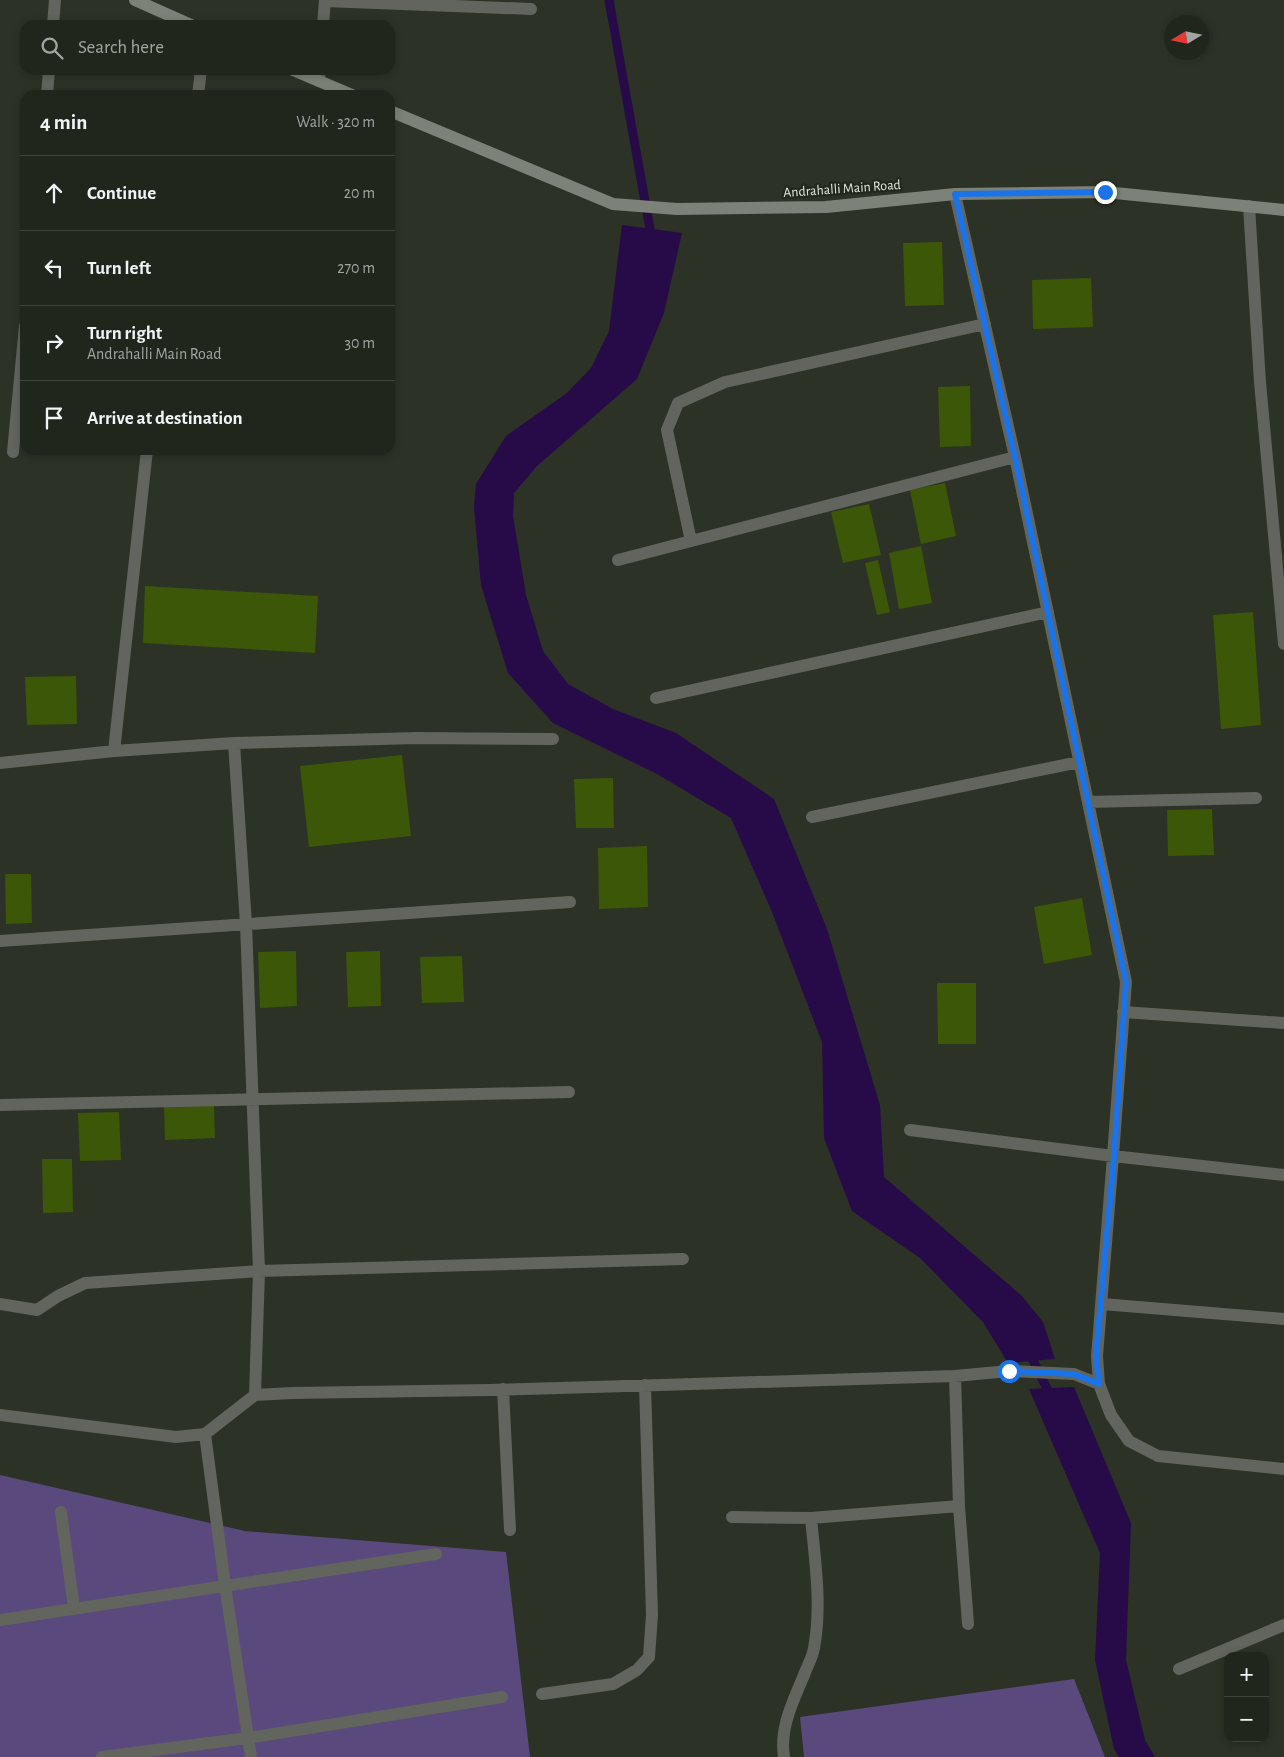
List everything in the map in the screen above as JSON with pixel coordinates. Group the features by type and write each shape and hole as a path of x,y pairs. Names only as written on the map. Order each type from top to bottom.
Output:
{"main road":[{"path":"135,0 180,20"},
{"path":"320,76 344,90"},
{"name":"Andrahalli Main Road","path":"395,113 613,204 677,209 826,207 955,194 1105,192 1284,210"}],"street":[{"path":"53,20 55,0"},
{"path":"323,20 325,1 531,9"},
{"path":"47,90 48,75"},
{"path":"199,90 200,75"},
{"path":"955,194 1015,457 1126,982 1114,1156 1096,1356 1099,1384 1112,1415 1129,1441 1158,1456 1284,1469"},
{"path":"1250,206 1260,382 1280,576 1284,644"},
{"path":"691,541 667,430 678,403 725,382 985,324"},
{"path":"13,452 20,378"},
{"path":"114,751 146,455"},
{"path":"618,560 1015,457"},
{"path":"656,698 1048,612"},
{"path":"0,763 114,751 234,743 417,738 553,739"},
{"path":"234,743 246,924 259,1271 255,1395"},
{"path":"812,817 1079,762"},
{"path":"1088,802 1256,798"},
{"path":"0,942 570,902"},
{"path":"1123,1012 1284,1023"},
{"path":"0,1105 569,1092"},
{"path":"910,1130 1284,1175"},
{"path":"0,1304 36,1310 58,1296 85,1283 259,1271 683,1259"},
{"path":"1102,1304 1284,1320"},
{"path":"0,1415 176,1437 205,1434 255,1395 302,1392 503,1389 955,1376 1009,1371 1074,1374 1099,1384"},
{"path":"955,1376 959,1506 968,1624"},
{"path":"542,1694 613,1684 637,1670 649,1657 652,1615 644,1385"},
{"path":"503,1389 510,1530"},
{"path":"205,1434 251,1757"},
{"path":"732,1517 811,1518 959,1506"},
{"path":"61,1512 74,1608"},
{"path":"784,1757 782,1746 785,1721 814,1650 818,1604 811,1518"},
{"path":"0,1620 436,1554"},
{"path":"1179,1668 1284,1626"},
{"path":"102,1757 248,1738 502,1697"}],"shaded area":[{"path":"622,225 682,233 664,313 637,379 537,466 514,493 513,516 526,595 543,651 568,684 613,709 676,733 774,799 827,929 880,1105 884,1177 1022,1296 1043,1322 1055,1359 1008,1363 983,1322 920,1258 852,1211 824,1138 822,1042 772,912 731,818 657,774 553,723 508,673 481,585 474,507 476,484 506,436 567,393 591,368 609,331"},
{"path":"1074,1387 1131,1523 1126,1660 1145,1740 1155,1757 1119,1757 1114,1749 1095,1660 1100,1553 1029,1389"},
{"path":"0,1475 245,1531 506,1552 530,1757 0,1757"},
{"path":"1074,1679 1105,1757 804,1757 800,1717"}],"building":[{"path":"942,242 944,305 905,306 903,243"},
{"path":"1091,278 1093,327 1033,329 1032,280"},
{"path":"970,386 971,446 940,447 938,387"},
{"path":"945,483 956,536 921,544 910,490"},
{"path":"869,504 881,555 843,563 831,512"},
{"path":"921,546 932,603 899,609 889,553"},
{"path":"878,560 890,612 877,615 865,563"},
{"path":"145,586 318,596 315,653 143,643"},
{"path":"1253,612 1261,725 1221,729 1213,615"},
{"path":"76,676 77,724 27,725 25,677"},
{"path":"402,755 411,836 309,847 300,766"},
{"path":"613,778 614,828 576,828 574,779"},
{"path":"1212,809 1214,855 1168,856 1167,810"},
{"path":"647,846 648,907 599,909 598,848"},
{"path":"5,874 31,874 32,923 6,924"},
{"path":"1082,898 1092,955 1044,964 1034,907"},
{"path":"296,951 297,1006 260,1008 258,952"},
{"path":"380,951 381,1006 348,1007 346,952"},
{"path":"462,956 464,1002 422,1003 420,957"},
{"path":"937,983 976,983 976,1044 938,1044"},
{"path":"214,1104 215,1138 165,1140 164,1106"},
{"path":"119,1112 121,1160 80,1161 78,1113"},
{"path":"42,1159 72,1159 73,1212 43,1213"}],"waterway":[{"path":"609,0 650,229 648,239"},
{"path":"1029,1352 1052,1399"}],"route":[{"path":"1009,1371 1074,1374 1099,1384 1096,1356 1114,1156 1126,982 1015,457 955,194 1105,192"}]}
